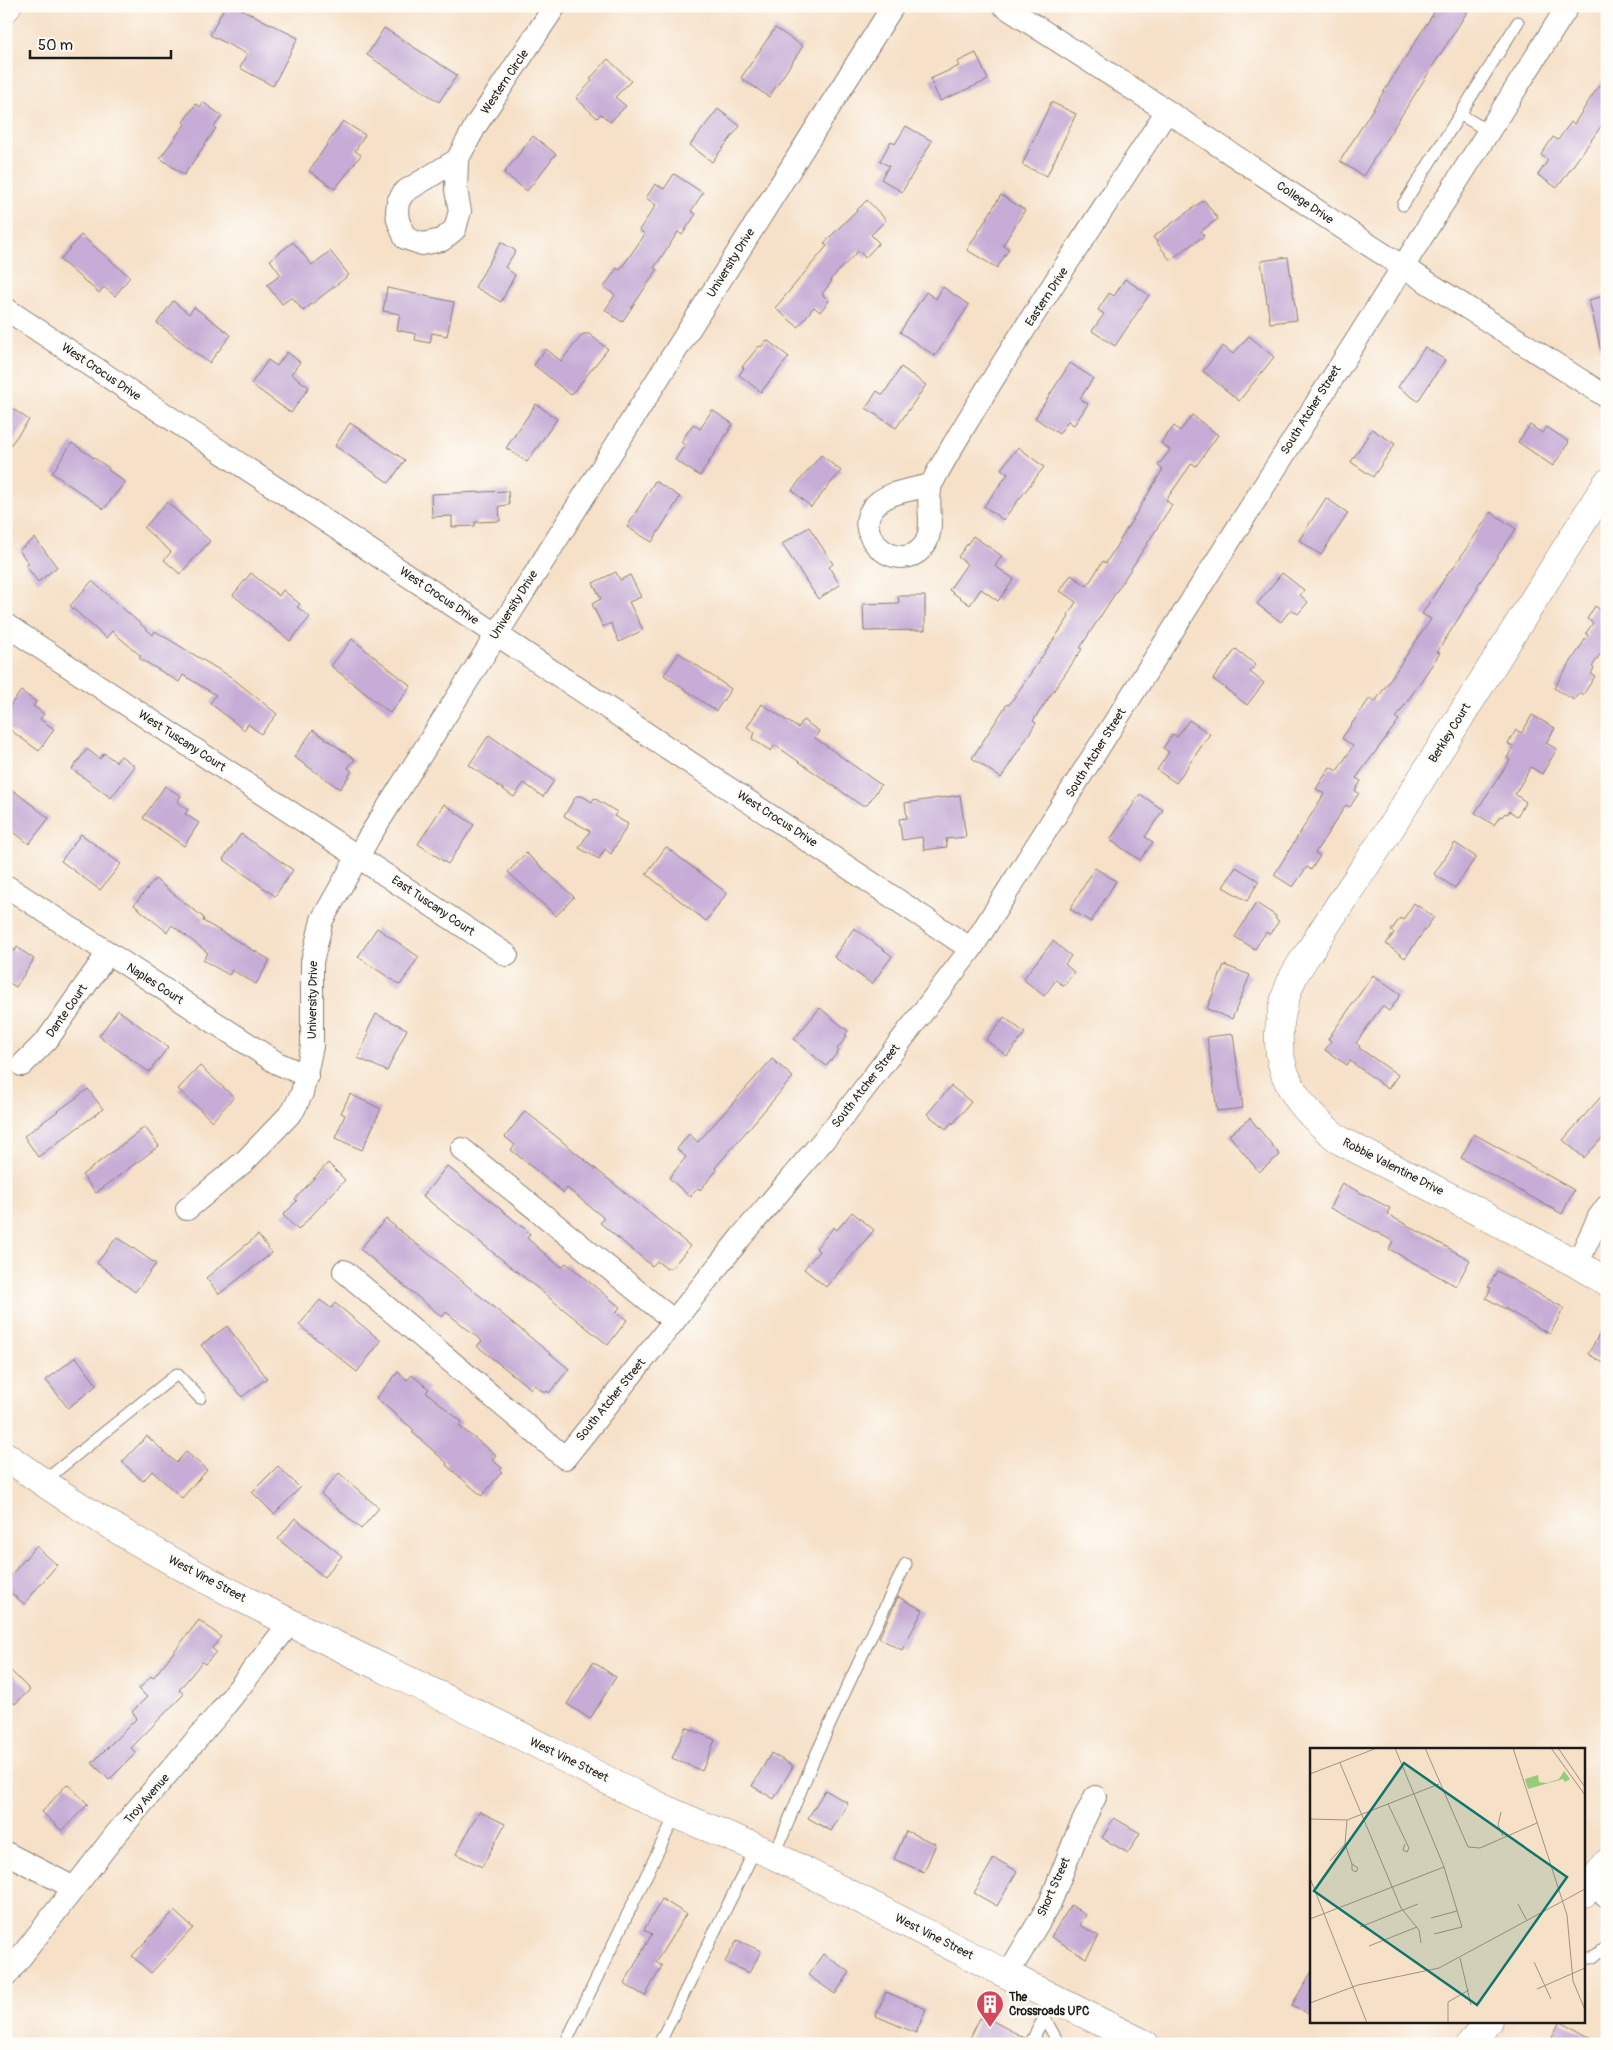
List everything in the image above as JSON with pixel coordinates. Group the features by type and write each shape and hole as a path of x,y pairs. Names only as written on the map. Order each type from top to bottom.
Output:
{"main road":[{"name":"Berkley Court","path":"1291,981 1336,908 1377,849 1607,483"},
{"name":"Robbie Valentine Drive","path":"1291,981 1279,1032 1284,1071 1292,1091 1305,1109 1322,1126 1341,1141 1577,1264 1607,1282"},
{"name":"West Vine Street","path":"6,1456 42,1482 168,1558 290,1623 676,1814 765,1852 1008,1974 1049,2008 1144,2044"},
{"path":"1593,1895 1607,1862"},
{"path":"1471,2044 1487,2022"}],"street":[{"name":"Western Circle","path":"457,160 476,126 555,6"},
{"name":"University Drive","path":"187,1209 246,1160 293,1111 302,1093 307,1076 312,1046 312,962 322,920 369,837 893,6"},
{"name":"College Drive","path":"1004,6 1607,397"},
{"name":"South Atcher Street","path":"344,1271 565,1458 741,1237 838,1123 971,949 1568,6"},
{"name":"Eastern Drive","path":"930,486 999,372 1167,111"},
{"name":"West Crocus Drive","path":"6,309 971,949"},
{"name":"West Tuscany Court","path":"6,625 358,857"},
{"name":"East Tuscany Court","path":"358,857 507,955"},
{"name":"Naples Court","path":"6,886 277,1063 307,1076"},
{"name":"Dante Court","path":"22,1065 47,1040 108,953"},
{"path":"462,1148 674,1321"},
{"path":"1577,1264 1599,1217 1607,1206"},
{"name":"Troy Avenue","path":"6,1976 116,1834 220,1712 290,1623"},
{"name":"Short Street","path":"1008,1974 1050,1903 1078,1832 1095,1797"},
{"path":"6,1853 74,1888"}],"lane":[{"path":"1404,205 1518,22"},
{"path":"1461,115 1488,131"},
{"path":"42,1482 177,1374 200,1398"},
{"path":"659,2044 765,1852 819,1748 906,1564"},
{"path":"565,2044 676,1814"},
{"path":"1586,1958 1592,1958 1607,1946"},
{"path":"1030,2044 1049,2008"},
{"path":"1049,2008 1059,2044"}],"building":[{"path":"225,6 235,6 298,38 273,86 240,68 247,54 210,35"},
{"path":"1438,6 1471,6 1363,176 1340,161"},
{"path":"384,28 457,75 439,102 367,55"},
{"path":"775,28 803,46 769,97 741,78"},
{"path":"976,53 988,80 940,101 930,79 959,66 957,62"},
{"path":"608,59 631,81 615,97 626,106 610,122 601,114 597,118 576,98 592,81 590,79"},
{"path":"1607,73 1607,118 1557,188 1538,175 1548,160 1541,155 1553,137 1558,140 1571,122 1574,124"},
{"path":"203,102 222,116 184,175 160,158 185,124 183,122 196,104 200,107"},
{"path":"1051,102 1076,114 1047,176 1022,165"},
{"path":"718,109 740,126 712,162 690,145"},
{"path":"343,121 365,135 355,151 361,155 335,189 309,171"},
{"path":"906,126 932,141 902,192 881,179 889,166 880,161 891,141 895,144"},
{"path":"533,136 556,154 527,191 504,173"},
{"path":"674,174 703,193 691,211 696,214 682,235 678,232 654,268 657,270 622,322 605,310 615,295 604,287 617,268 620,270 645,234 639,230 656,205 646,198 655,184 664,189"},
{"path":"1001,195 1025,210 1003,245 1009,249 997,268 967,250"},
{"path":"867,200 886,220 871,235 879,243 865,258 859,250 830,280 832,281 822,294 829,301 820,312 814,307 798,327 775,308 827,246 824,243"},
{"path":"1204,200 1218,219 1201,231 1204,236 1170,260 1153,237"},
{"path":"81,235 130,277 115,296 104,287 99,293 60,260"},
{"path":"293,242 312,265 330,251 349,275 303,311 292,297 282,304 267,285 281,275 270,260"},
{"path":"501,242 516,251 505,267 515,275 501,302 475,287"},
{"path":"1288,257 1297,320 1270,323 1261,261"},
{"path":"1125,279 1149,295 1115,346 1092,331 1104,314 1098,310 1109,293 1114,296"},
{"path":"943,287 969,305 935,356 900,332 926,292 936,299"},
{"path":"387,288 454,302 447,336 432,333 430,343 415,340 416,334 397,330 400,314 383,311"},
{"path":"1607,295 1607,349 1601,350 1589,300"},
{"path":"173,301 189,314 194,307 231,335 209,363 157,323"},
{"path":"583,334 589,334 608,349 571,395 534,365 546,349 561,361"},
{"path":"1249,336 1274,357 1239,401 1203,371 1223,346 1233,354"},
{"path":"767,340 789,357 761,392 739,375 744,368 742,367 759,346 761,347"},
{"path":"1425,347 1445,360 1418,401 1398,387"},
{"path":"287,352 300,362 291,374 309,387 291,413 251,384 268,360 277,366"},
{"path":"1070,363 1093,378 1080,399 1088,404 1074,425 1068,421 1059,434 1035,418"},
{"path":"901,367 926,385 896,428 866,408 877,391 883,395"},
{"path":"6,404 29,420 6,451"},
{"path":"536,404 557,419 527,462 506,448"},
{"path":"712,410 733,424 700,476 675,460 685,445 681,442 693,424 700,429"},
{"path":"1192,415 1218,435 1196,466 1192,463 1166,500 1172,505 1080,648 1082,649 1033,721 1036,723 1001,778 972,758 1007,704 1009,705 1069,617 1068,615 1076,602 1060,591 1071,575 1087,586 1103,561 1106,563 1163,469 1158,466 1170,450 1161,443 1174,426 1180,431"},
{"path":"350,423 405,460 389,483 335,446"},
{"path":"1530,425 1542,433 1547,427 1569,442 1553,466 1518,442"},
{"path":"1372,429 1395,444 1373,477 1351,462"},
{"path":"72,443 109,468 108,470 125,482 104,509 52,473"},
{"path":"1018,447 1044,467 1003,520 984,506 1008,474 1001,469"},
{"path":"821,455 841,471 811,507 792,490"},
{"path":"655,481 680,497 652,542 627,527"},
{"path":"508,491 509,505 499,506 500,521 475,522 475,526 452,527 452,516 432,517 431,494"},
{"path":"1326,498 1348,513 1321,555 1299,540"},
{"path":"167,502 210,541 180,574 164,560 171,552 144,528"},
{"path":"1491,512 1516,529 1476,588 1478,588 1437,652 1440,653 1396,718 1399,720 1356,778 1361,781 1355,791 1359,793 1350,807 1346,805 1315,853 1320,856 1311,870 1307,867 1293,887 1274,875 1324,794 1316,789 1330,767 1337,771 1353,746 1342,738 1370,698 1375,702 1431,619 1422,614"},
{"path":"809,527 833,564 829,567 840,585 818,599 782,544"},
{"path":"973,536 1002,556 995,566 1014,579 998,601 981,589 970,605 949,590 967,564 958,557"},
{"path":"35,538 57,567 38,582 26,566 29,564 19,550"},
{"path":"616,572 620,580 630,575 641,597 629,602 643,630 619,642 611,623 603,627 592,604 601,599 593,583"},
{"path":"251,573 279,596 283,590 300,604 297,607 310,617 290,641 233,595"},
{"path":"1282,573 1304,590 1300,595 1308,602 1298,614 1291,609 1281,622 1257,604"},
{"path":"92,581 153,635 155,631 231,677 277,714 261,734 248,724 244,730 210,703 216,695 183,675 179,682 139,658 141,656 112,631 106,638 70,606"},
{"path":"898,596 925,596 925,630 864,631 863,604 899,603"},
{"path":"1607,601 1607,643 1592,667 1594,668 1591,674 1595,676 1583,695 1579,693 1574,700 1554,688 1588,635 1586,633 1593,623 1587,619 1595,606 1601,610"},
{"path":"352,639 411,686 390,713 331,666"},
{"path":"1236,649 1256,665 1250,672 1264,683 1247,705 1213,679"},
{"path":"679,653 731,689 716,711 664,675"},
{"path":"21,691 36,702 33,706 44,714 40,719 54,729 39,751 6,727 6,711"},
{"path":"762,704 798,728 803,720 819,731 815,738 881,785 867,805 861,805 775,745 771,751 752,739 755,733 747,727"},
{"path":"1532,715 1555,728 1546,743 1557,749 1542,774 1531,767 1515,794 1526,802 1517,816 1509,811 1508,814 1505,813 1502,817 1500,816 1494,825 1475,813 1510,760 1507,758 1513,747 1508,744 1516,730 1522,733"},
{"path":"1189,720 1210,734 1176,783 1157,770 1169,752 1163,748 1173,734 1177,737"},
{"path":"313,730 355,759 348,768 352,771 340,789 294,757"},
{"path":"489,735 554,781 543,797 524,783 514,797 469,765"},
{"path":"87,749 100,759 104,753 116,762 121,756 135,766 111,798 72,769"},
{"path":"6,785 49,818 29,844 6,826"},
{"path":"165,786 181,796 177,802 188,810 185,814 199,823 184,846 143,818"},
{"path":"1140,794 1163,810 1145,837 1153,842 1140,860 1110,840"},
{"path":"960,795 966,837 946,839 947,847 924,850 922,837 902,840 899,819 907,818 905,803"},
{"path":"576,796 582,796 592,802 594,798 617,812 614,816 628,824 611,854 605,849 599,859 579,848 590,831 564,816"},
{"path":"444,804 474,825 448,864 418,844"},
{"path":"81,834 121,864 100,890 61,861"},
{"path":"241,834 293,870 275,896 223,859"},
{"path":"1455,843 1476,857 1455,888 1434,874"},
{"path":"666,847 727,893 706,921 646,874"},
{"path":"526,853 574,897 556,916 508,872"},
{"path":"1236,867 1259,881 1247,901 1223,887"},
{"path":"1095,868 1116,881 1091,922 1070,909"},
{"path":"155,879 204,918 203,921 270,960 256,984 232,970 229,975 203,960 208,953 172,925 167,932 134,905"},
{"path":"1256,903 1276,916 1275,918 1279,921 1270,934 1266,932 1255,949 1235,937"},
{"path":"1414,903 1434,917 1405,958 1386,944 1394,933 1391,931 1400,918 1403,920"},
{"path":"377,928 419,957 400,985 358,957"},
{"path":"854,928 892,956 872,984 834,957"},
{"path":"1053,941 1071,956 1065,964 1074,972 1064,986 1056,980 1044,996 1023,979"},
{"path":"6,945 15,951 17,947 34,959 16,987 6,981"},
{"path":"1224,965 1250,975 1232,1019 1207,1009"},
{"path":"1373,975 1401,994 1389,1011 1382,1006 1356,1043 1360,1046 1359,1048 1398,1075 1388,1089 1350,1061 1347,1065 1325,1050 1331,1041 1328,1039"},
{"path":"820,1008 848,1031 845,1035 847,1036 837,1049 839,1051 826,1066 794,1039"},
{"path":"118,1010 168,1047 149,1072 99,1036"},
{"path":"376,1014 407,1029 387,1071 358,1058 369,1033 367,1032"},
{"path":"1004,1017 1025,1033 1007,1056 986,1040"},
{"path":"1233,1034 1243,1108 1217,1111 1207,1037"},
{"path":"772,1059 793,1077 715,1168 717,1170 700,1190 698,1188 690,1197 669,1178 686,1157 677,1149 689,1134 698,1142"},
{"path":"200,1066 234,1097 212,1121 178,1089"},
{"path":"951,1086 971,1102 953,1124 952,1122 946,1129 927,1114"},
{"path":"88,1089 103,1109 38,1157 24,1136"},
{"path":"1607,1090 1607,1133 1584,1158 1563,1140"},
{"path":"350,1094 381,1109 362,1150 335,1138 345,1115 341,1113"},
{"path":"525,1111 690,1246 671,1269 669,1267 667,1269 657,1261 652,1266 600,1223 604,1218 567,1188 564,1193 511,1150 515,1145 505,1137"},
{"path":"1250,1118 1280,1155 1259,1172 1229,1135"},
{"path":"145,1127 159,1146 96,1193 82,1175"},
{"path":"1474,1134 1574,1190 1562,1214 1461,1158"},
{"path":"328,1163 345,1180 298,1230 283,1215"},
{"path":"447,1166 524,1228 530,1234 527,1238 552,1260 562,1267 566,1263 620,1307 616,1312 627,1320 608,1345 423,1196"},
{"path":"1342,1183 1390,1208 1387,1214 1470,1260 1456,1286 1389,1249 1393,1241 1330,1208"},
{"path":"852,1212 874,1230 826,1287 804,1269 819,1251 816,1248 834,1227 837,1230"},
{"path":"386,1219 569,1369 549,1393 547,1391 545,1393 534,1385 531,1389 477,1346 482,1341 446,1312 442,1317 360,1249"},
{"path":"258,1235 272,1253 219,1294 206,1278"},
{"path":"117,1237 156,1264 135,1292 97,1263"},
{"path":"1497,1271 1564,1308 1550,1334 1486,1298 1491,1288 1488,1287"},
{"path":"320,1300 331,1308 335,1303 381,1341 357,1372 299,1325"},
{"path":"1607,1321 1607,1365 1588,1354"},
{"path":"227,1326 267,1378 242,1397 201,1345"},
{"path":"76,1357 97,1385 68,1408 46,1380"},
{"path":"398,1372 407,1380 412,1375 429,1389 426,1392 462,1422 459,1426 496,1455 492,1460 502,1468 500,1471 502,1472 482,1496 412,1432 414,1430 376,1398"},
{"path":"147,1436 176,1463 186,1452 207,1470 182,1498 152,1471 143,1481 122,1462"},
{"path":"278,1466 300,1488 274,1514 252,1492"},
{"path":"339,1473 379,1508 361,1529 321,1494"},
{"path":"295,1518 342,1556 324,1577 278,1539"},
{"path":"36,1546 57,1565 24,1604 6,1589 6,1581"},
{"path":"898,1597 923,1610 902,1650 879,1638"},
{"path":"199,1620 221,1637 212,1648 216,1652 205,1664 202,1662 179,1690 184,1694 131,1748 136,1753 109,1780 92,1763 137,1718 132,1712 147,1697 139,1689 151,1676 153,1678"},
{"path":"593,1662 616,1677 590,1719 567,1704"},
{"path":"6,1666 30,1690 15,1704 6,1695"},
{"path":"686,1727 715,1740 702,1771 672,1758"},
{"path":"771,1753 793,1766 774,1799 752,1786"},
{"path":"67,1784 88,1804 62,1831 42,1812"},
{"path":"825,1790 848,1803 831,1831 808,1818"},
{"path":"479,1811 505,1824 482,1867 456,1854"},
{"path":"1114,1818 1140,1833 1128,1853 1102,1838"},
{"path":"906,1831 936,1844 924,1872 894,1859"},
{"path":"994,1858 1017,1871 997,1906 974,1893"},
{"path":"662,1899 686,1914 656,1962 662,1966 645,1996 624,1984 652,1934 644,1930"},
{"path":"1071,1905 1086,1915 1080,1925 1099,1936 1086,1958 1051,1937"},
{"path":"174,1911 193,1928 151,1973 132,1956"},
{"path":"737,1940 761,1951 749,1973 725,1962"},
{"path":"823,1954 850,1972 835,1994 808,1975"},
{"path":"1310,1974 1310,2015 1292,2005"},
{"path":"886,1992 926,2009 916,2033 876,2016"},
{"name":"The Crossroads UPC","path":"980,2018 988,2022 989,2019 1025,2038 1023,2044 967,2044"},
{"path":"1560,2022 1562,2022 1602,2044 1549,2044"}],"place":[{"name":"The Crossroads UPC","path":"990,2028"}]}
